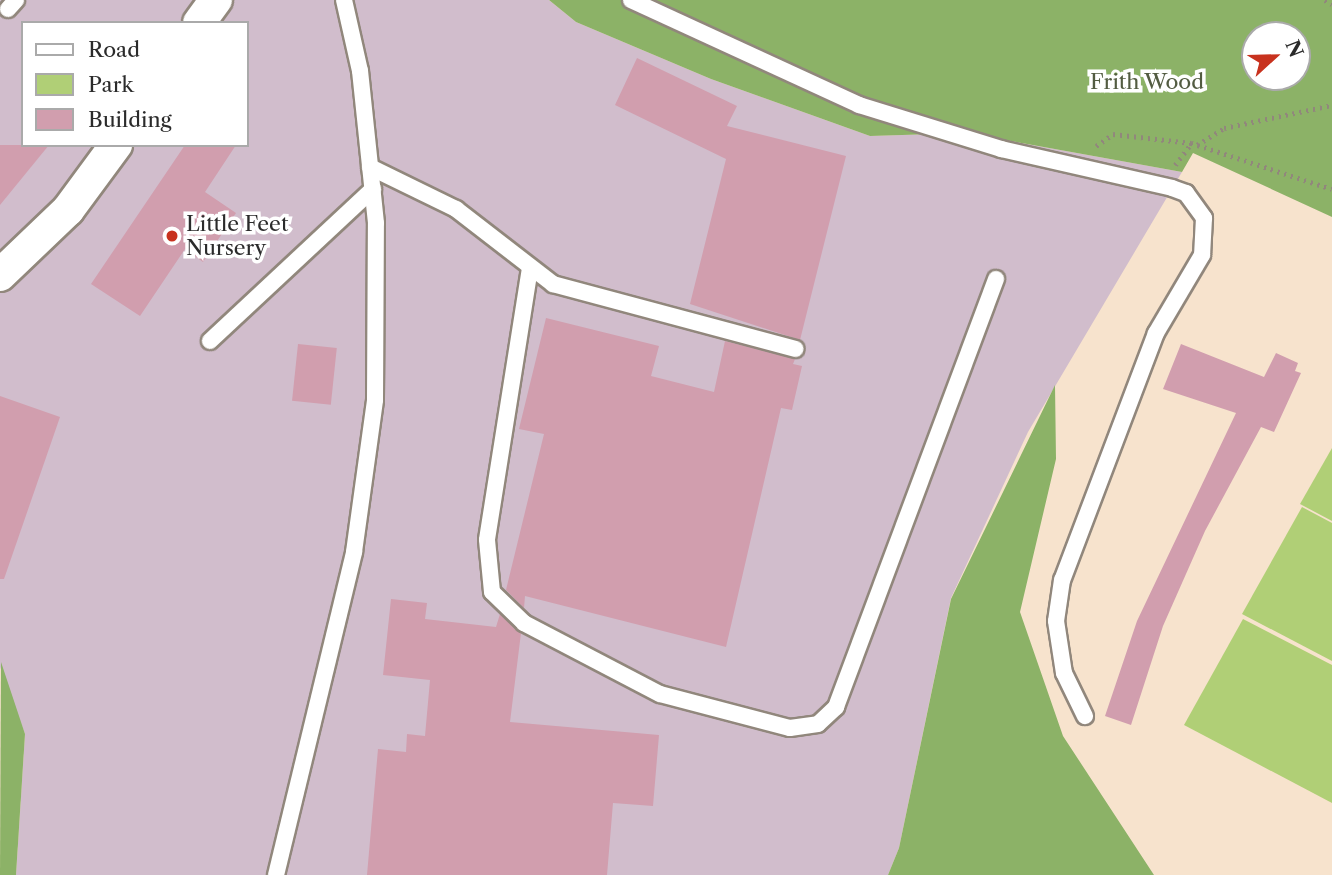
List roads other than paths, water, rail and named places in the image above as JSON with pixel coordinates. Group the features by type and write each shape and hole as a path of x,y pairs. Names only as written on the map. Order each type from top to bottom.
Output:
{"street":[{"path":"200,21 216,0"},
{"path":"0,275 68,210 115,147"}],"lane":[{"path":"276,875 354,552 375,400 373,190 360,71 344,0"},
{"path":"631,0 859,105 1001,149 1134,176 1186,193 1204,218 1202,255 1156,333 1062,580 1056,621 1064,673 1085,716"},
{"path":"370,167 456,209 553,284 796,349"},
{"path":"210,341 373,190"},
{"path":"530,268 487,540 492,592 524,623 660,694 790,728 818,724 836,707 996,279"}],"place":[{"name":"Little Feet Nursery","path":"172,236"}],"park label":[{"name":"Frith Wood","path":"1147,82"}]}
